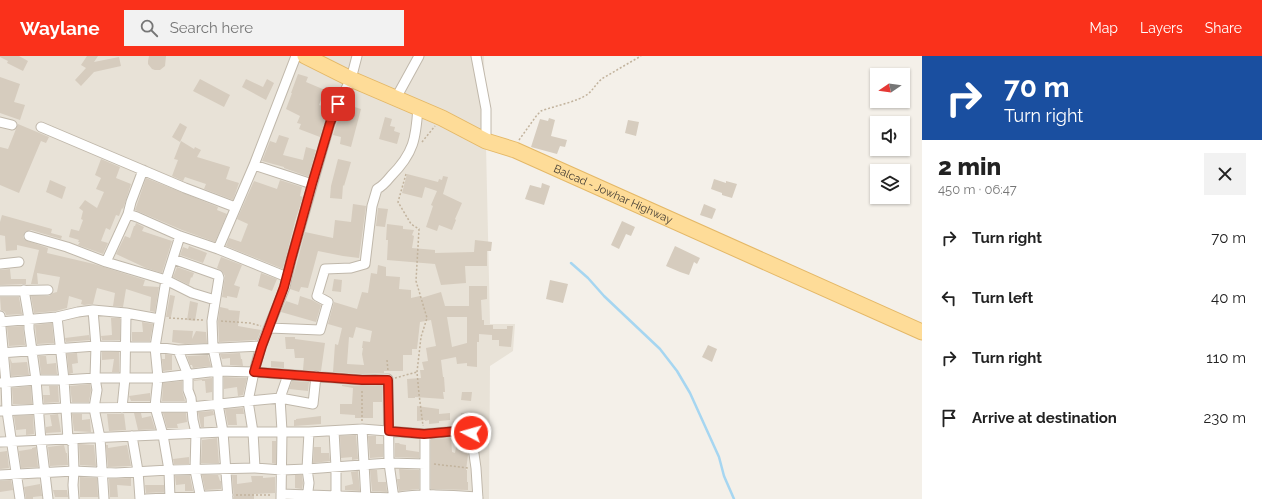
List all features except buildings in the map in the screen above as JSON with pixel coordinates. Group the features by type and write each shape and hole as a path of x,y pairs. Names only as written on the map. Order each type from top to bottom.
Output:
{"main road":[{"name":"Balcad - Jowhar Highway","path":"305,56 351,79 442,118 486,141 512,149 922,332"}],"street":[{"path":"218,249 254,165 296,56"},
{"path":"255,468 253,432 248,401 254,372 284,287 330,123 351,79 357,56"},
{"path":"396,98 419,56"},
{"path":"476,56 486,109 486,141"},
{"path":"269,328 320,330 328,302 317,296 325,269 351,268 365,264 372,206 378,189 398,169 408,156 416,132 418,108"},
{"path":"0,122 12,125"},
{"path":"41,127 185,188 236,207"},
{"path":"254,165 312,184"},
{"path":"106,262 128,214 143,170"},
{"path":"128,214 180,236 218,249 287,277"},
{"path":"29,236 67,247 106,262 166,280 192,293 214,300"},
{"path":"170,498 169,470 163,434 155,407 158,378 155,348 166,280 180,236"},
{"path":"146,499 228,497 223,432 218,404 218,372 213,348 212,321 214,300 219,278 218,275 173,259"},
{"path":"0,264 19,262"},
{"path":"24,290 29,319 48,499"},
{"path":"0,291 48,290"},
{"path":"20,499 12,442 4,411 0,320 57,317 93,310 159,318"},
{"path":"93,310 96,346 95,378 97,390 94,408 100,438 104,499"},
{"path":"122,408 125,378 126,313"},
{"path":"57,317 64,380 68,439 73,443 74,499"},
{"path":"2,354 96,346 126,346 178,350 262,346"},
{"path":"178,350 188,374 188,390 191,398 192,420 196,433 195,470 201,498"},
{"path":"3,383 36,380 95,378 158,378 218,372 254,372 362,380 388,380 389,463 394,499"},
{"path":"0,442 223,432 282,431 309,432 362,429 424,434 469,430 471,433 476,468 478,498 451,495 425,497 410,495 394,499 281,497 282,431 280,398 288,374"},
{"path":"4,411 65,408 191,407 280,398 313,404 316,376"},
{"path":"362,429 366,498"},
{"path":"334,431 336,498"},
{"path":"307,497 309,483 307,469 309,432"},
{"path":"424,434 426,464 425,497"},
{"path":"132,436 138,471 140,499"},
{"path":"0,475 74,472 116,473 226,468 282,470 389,463 426,464"}],"path":[{"path":"512,149 541,111 583,97 603,78 641,56"},
{"path":"406,174 398,202 411,224 419,229 416,281 427,318 420,337 417,372 418,394 424,434"},
{"path":"388,380 417,372"},
{"path":"362,380 362,429"},
{"path":"426,464 476,468"},
{"path":"228,497 281,497"}],"shaded area":[{"path":"0,56 484,56 490,324 515,324 513,351 490,366 489,499 0,499"}],"waterway":[{"path":"571,263 660,349 677,371 690,393 719,457 724,476 734,499"}],"route":[{"path":"338,104 330,123 312,184 284,287 254,372 362,380 388,380 389,431 424,434 469,430 471,433"}]}
